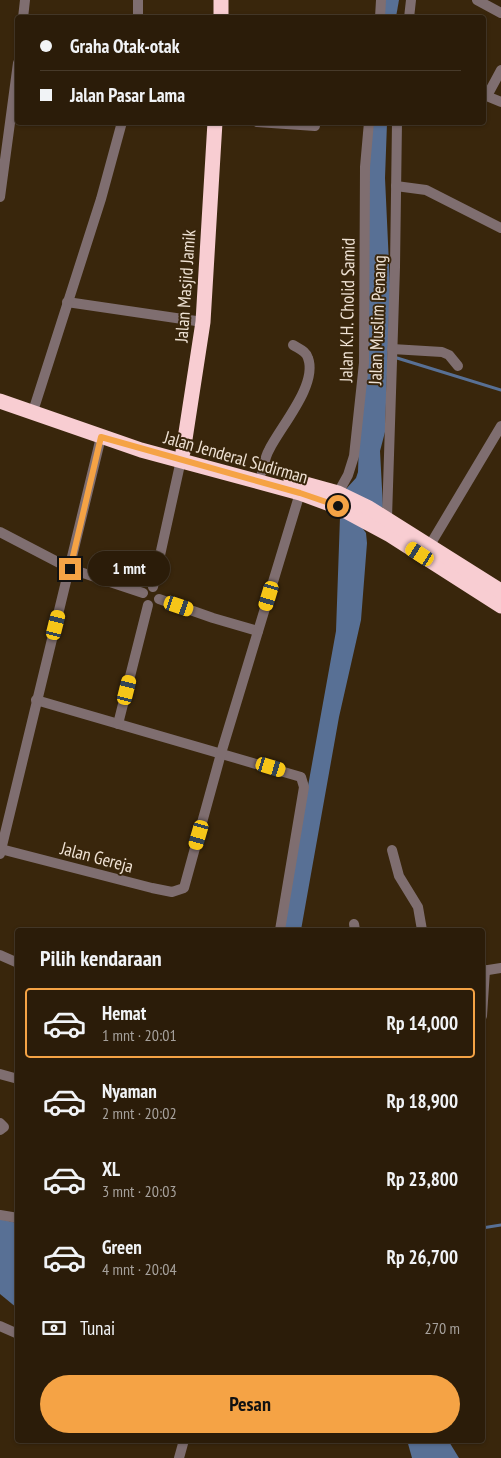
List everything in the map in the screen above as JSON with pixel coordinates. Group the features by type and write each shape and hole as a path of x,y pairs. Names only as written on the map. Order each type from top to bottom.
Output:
{"highway":[{"path":"221,0 221,15"},
{"name":"Jalan Masjid Jamik","path":"182,456 203,322 215,125"},
{"name":"Jalan Jenderal Sudirman","path":"0,392 182,456 300,493 339,498"},
{"name":"Jalan Jenderal Sudirman","path":"0,401 101,437 262,472 339,498 430,545 501,591"},
{"name":"Jalan Jenderal Sudirman","path":"378,518 501,606"}],"street":[{"path":"23,15 25,0"},
{"path":"138,0 138,15"},
{"path":"380,15 381,0"},
{"path":"410,15 412,0"},
{"path":"477,0 493,4 501,13"},
{"path":"486,94 501,70"},
{"path":"0,197 15,85"},
{"path":"486,96 501,102"},
{"path":"35,405 101,199 121,125"},
{"path":"300,125 315,126"},
{"name":"Jalan K.H. Cholid Samid","path":"339,498 354,456 364,363 365,167 369,125"},
{"name":"Jalan Muslim Penang","path":"378,518 392,349 397,125"},
{"path":"396,186 426,190 501,228"},
{"path":"67,302 203,322"},
{"path":"262,472 268,450 288,419 308,377 309,363 307,355 293,345"},
{"path":"392,349 442,352 449,355 458,366"},
{"path":"430,545 501,426"},
{"path":"0,850 101,437"},
{"path":"153,587 182,456"},
{"path":"222,753 300,493"},
{"path":"0,532 70,569 143,593"},
{"path":"153,587 159,592 160,599 153,605 148,604 143,600 143,593 146,588 153,587"},
{"path":"160,599 213,618 258,631"},
{"path":"118,724 148,604"},
{"path":"36,700 222,753 299,776 304,780 280,928"},
{"name":"Jalan Gereja","path":"0,850 152,888 172,892 181,891 184,888 222,753"},
{"path":"392,850 399,876 418,907 422,928"},
{"path":"0,955 15,962"},
{"path":"485,971 501,968"},
{"path":"0,1074 15,1078"},
{"path":"0,1215 15,1218"},
{"path":"0,1326 15,1333"},
{"path":"182,1457 184,1443"}],"water":[{"path":"384,0 399,0 396,15 382,15"},
{"path":"372,125 387,125 385,178 390,286 385,432 380,451 383,507 364,516 361,526 366,533 367,543 361,620 339,717 301,928 282,928 336,631 340,517 346,489 356,478 358,472 368,178"},
{"path":"0,1219 15,1223 15,1306 0,1294"},
{"path":"408,1443 450,1443 459,1458 412,1458"}],"waterway":[{"path":"397,358 501,390"},
{"path":"485,1228 501,1225"}],"route":[{"path":"70,569 101,437 140,450 300,493 338,506"}]}
